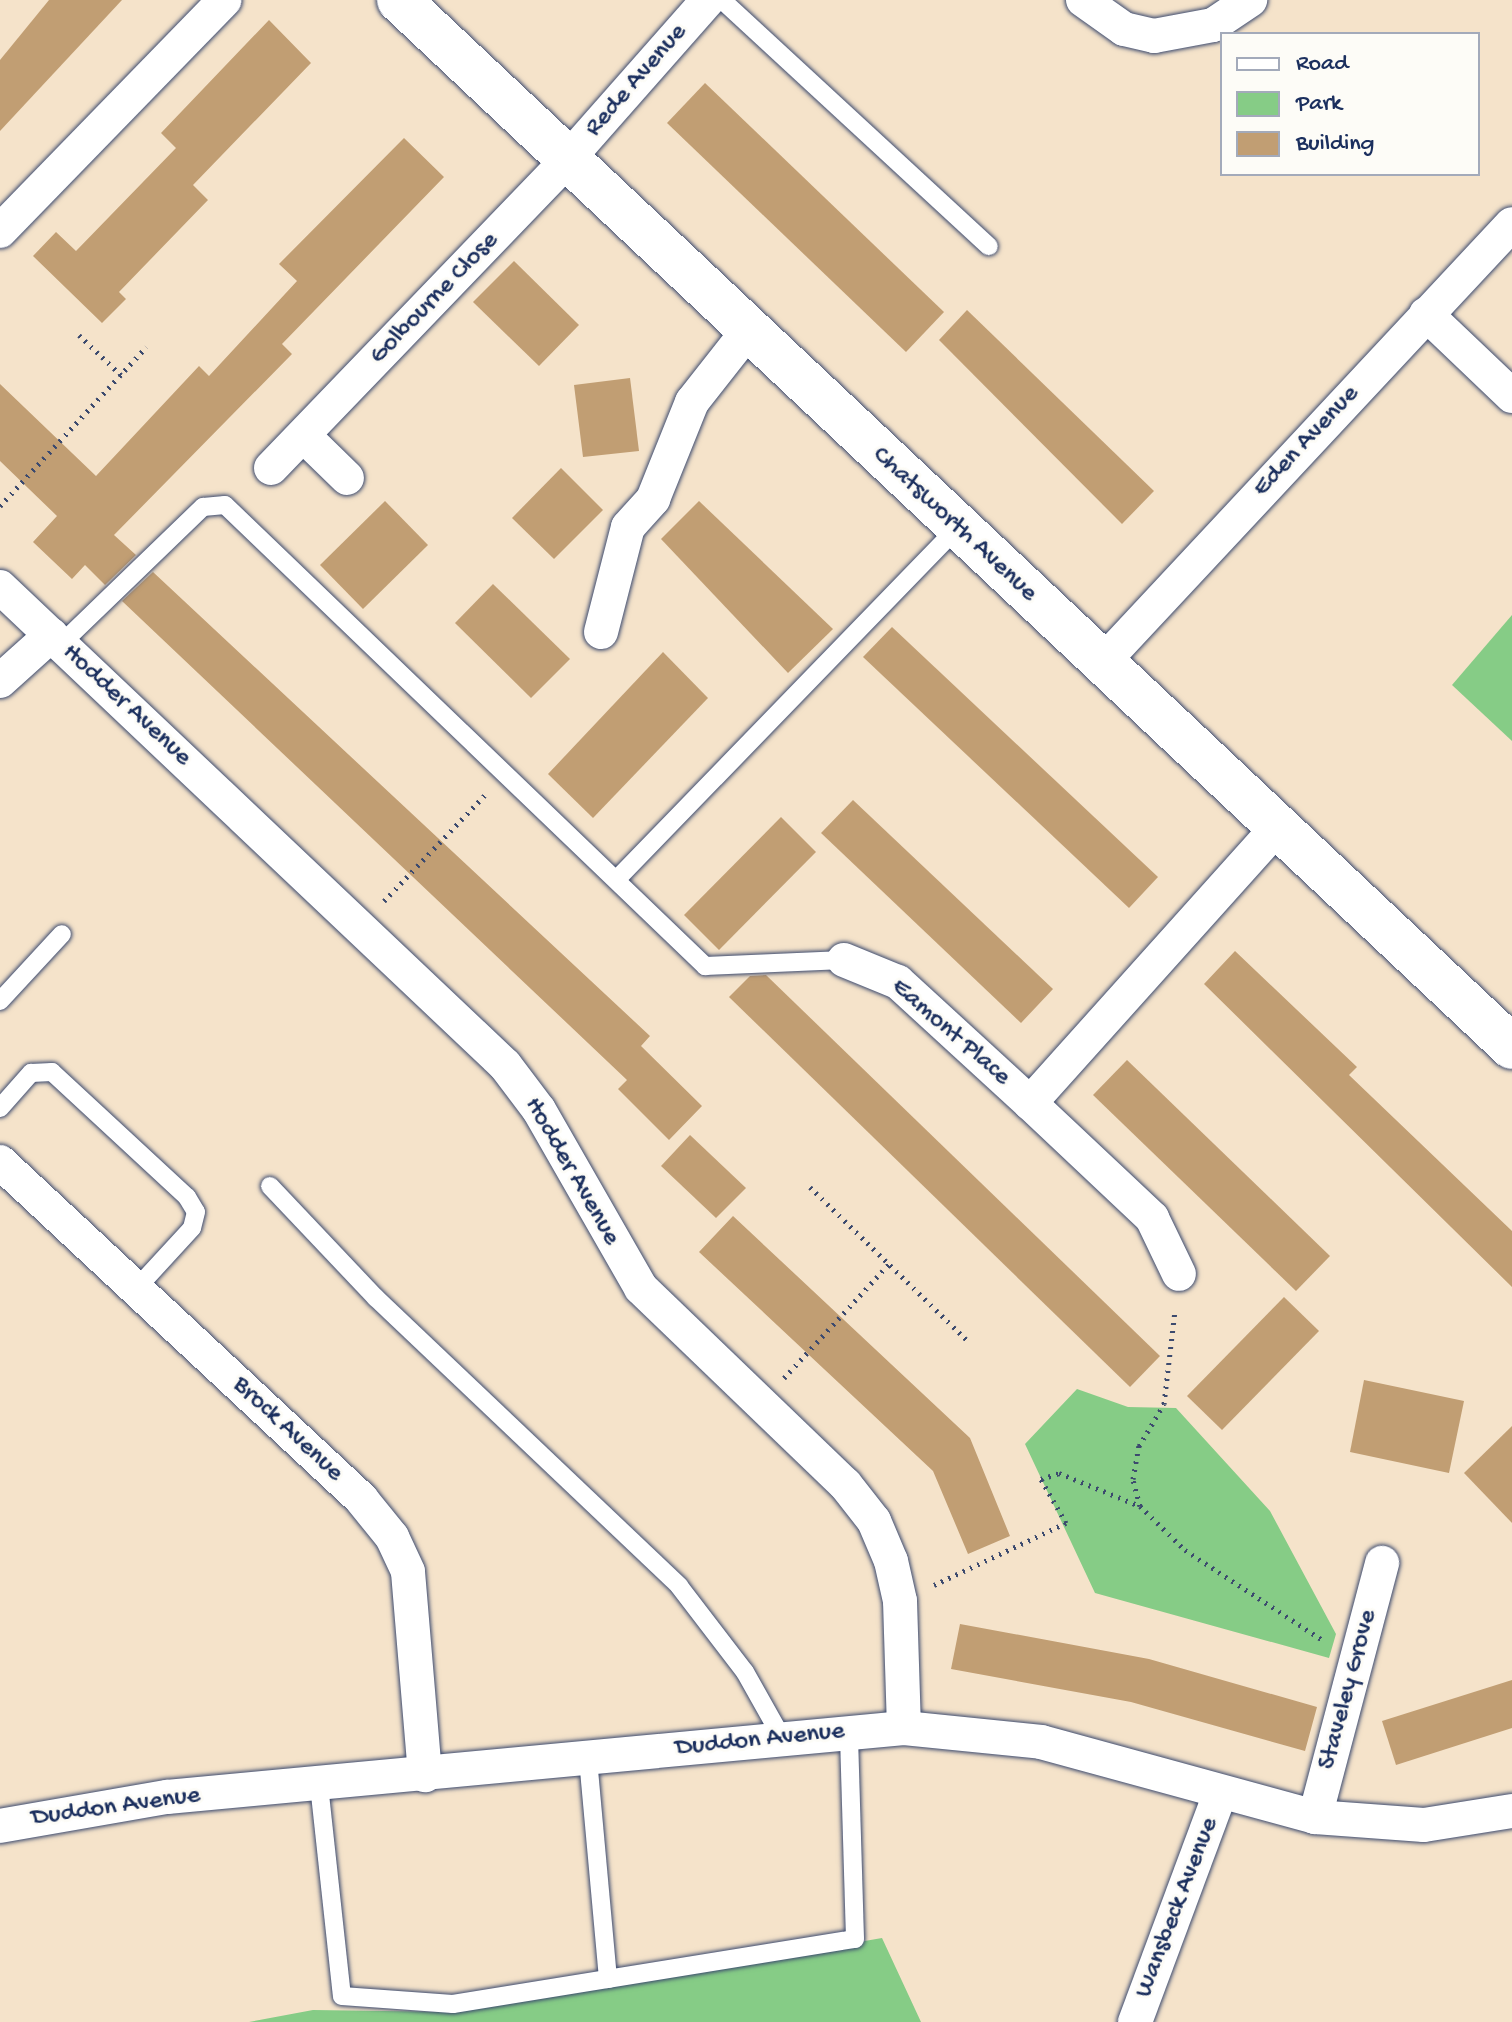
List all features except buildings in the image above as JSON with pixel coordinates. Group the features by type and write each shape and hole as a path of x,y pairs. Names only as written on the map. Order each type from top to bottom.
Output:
{"street":[{"path":"0,231 225,0"},
{"name":"Chatsworth Avenue","path":"399,0 956,529 1103,662 1512,1047"},
{"name":"Rede Avenue","path":"566,161 708,0"},
{"path":"1083,0 1124,29 1154,36 1213,25 1250,0"},
{"name":"Golbourne Close","path":"271,468 566,161"},
{"name":"Eden Avenue","path":"1103,662 1512,224"},
{"path":"1426,314 1512,396"},
{"path":"601,632 628,527 659,487 692,402 747,332"},
{"path":"304,436 347,478"},
{"name":"Hodder Avenue","path":"0,587 363,924 505,1065 641,1288 874,1521 900,1601 904,1728"},
{"path":"0,681 55,640"},
{"name":"Eamont Place","path":"1030,1103 1278,827"},
{"name":"Eamont Place","path":"844,960 898,982 1030,1103 1152,1218 1179,1274"},
{"name":"Brock Avenue","path":"0,1162 362,1500 392,1537 408,1572 425,1775"},
{"name":"Staveley Grove","path":"1315,1817 1382,1563"},
{"name":"Duddon Avenue","path":"0,1826 167,1797 904,1728 1041,1742 1220,1794 1315,1817 1424,1825 1512,1811"},
{"name":"Wansbeck Avenue","path":"1135,2022 1220,1794"}],"lane":[{"path":"722,0 989,246"},
{"name":"Eamont Place","path":"55,640 203,507 225,505 705,966 844,960"},
{"path":"617,879 956,529"},
{"path":"0,1001 62,934"},
{"path":"0,1108 31,1073 52,1072 187,1197 196,1212 192,1228 135,1290"},
{"path":"270,1186 376,1298 679,1586 745,1672 782,1738"},
{"path":"319,1785 342,1996 453,2004 855,1939 849,1731"},
{"path":"588,1759 608,1979"}],"path":[{"path":"79,335 121,375"},
{"path":"0,506 146,347"},
{"path":"363,924 505,774"},
{"path":"810,1187 969,1342"},
{"path":"760,1404 889,1264"},
{"path":"1140,1506 1133,1479 1139,1446 1164,1404 1179,1274"},
{"path":"900,1601 1066,1523 1041,1479 1059,1473 1084,1477 1140,1506 1185,1550 1358,1663"}],"green space":[{"path":"1512,615 1512,741 1452,685"},
{"path":"1077,1389 1128,1407 1176,1408 1270,1511 1336,1634 1329,1658 1095,1593 1025,1444"},
{"path":"882,1938 921,2022 249,2022 313,2010 454,2012"}]}
